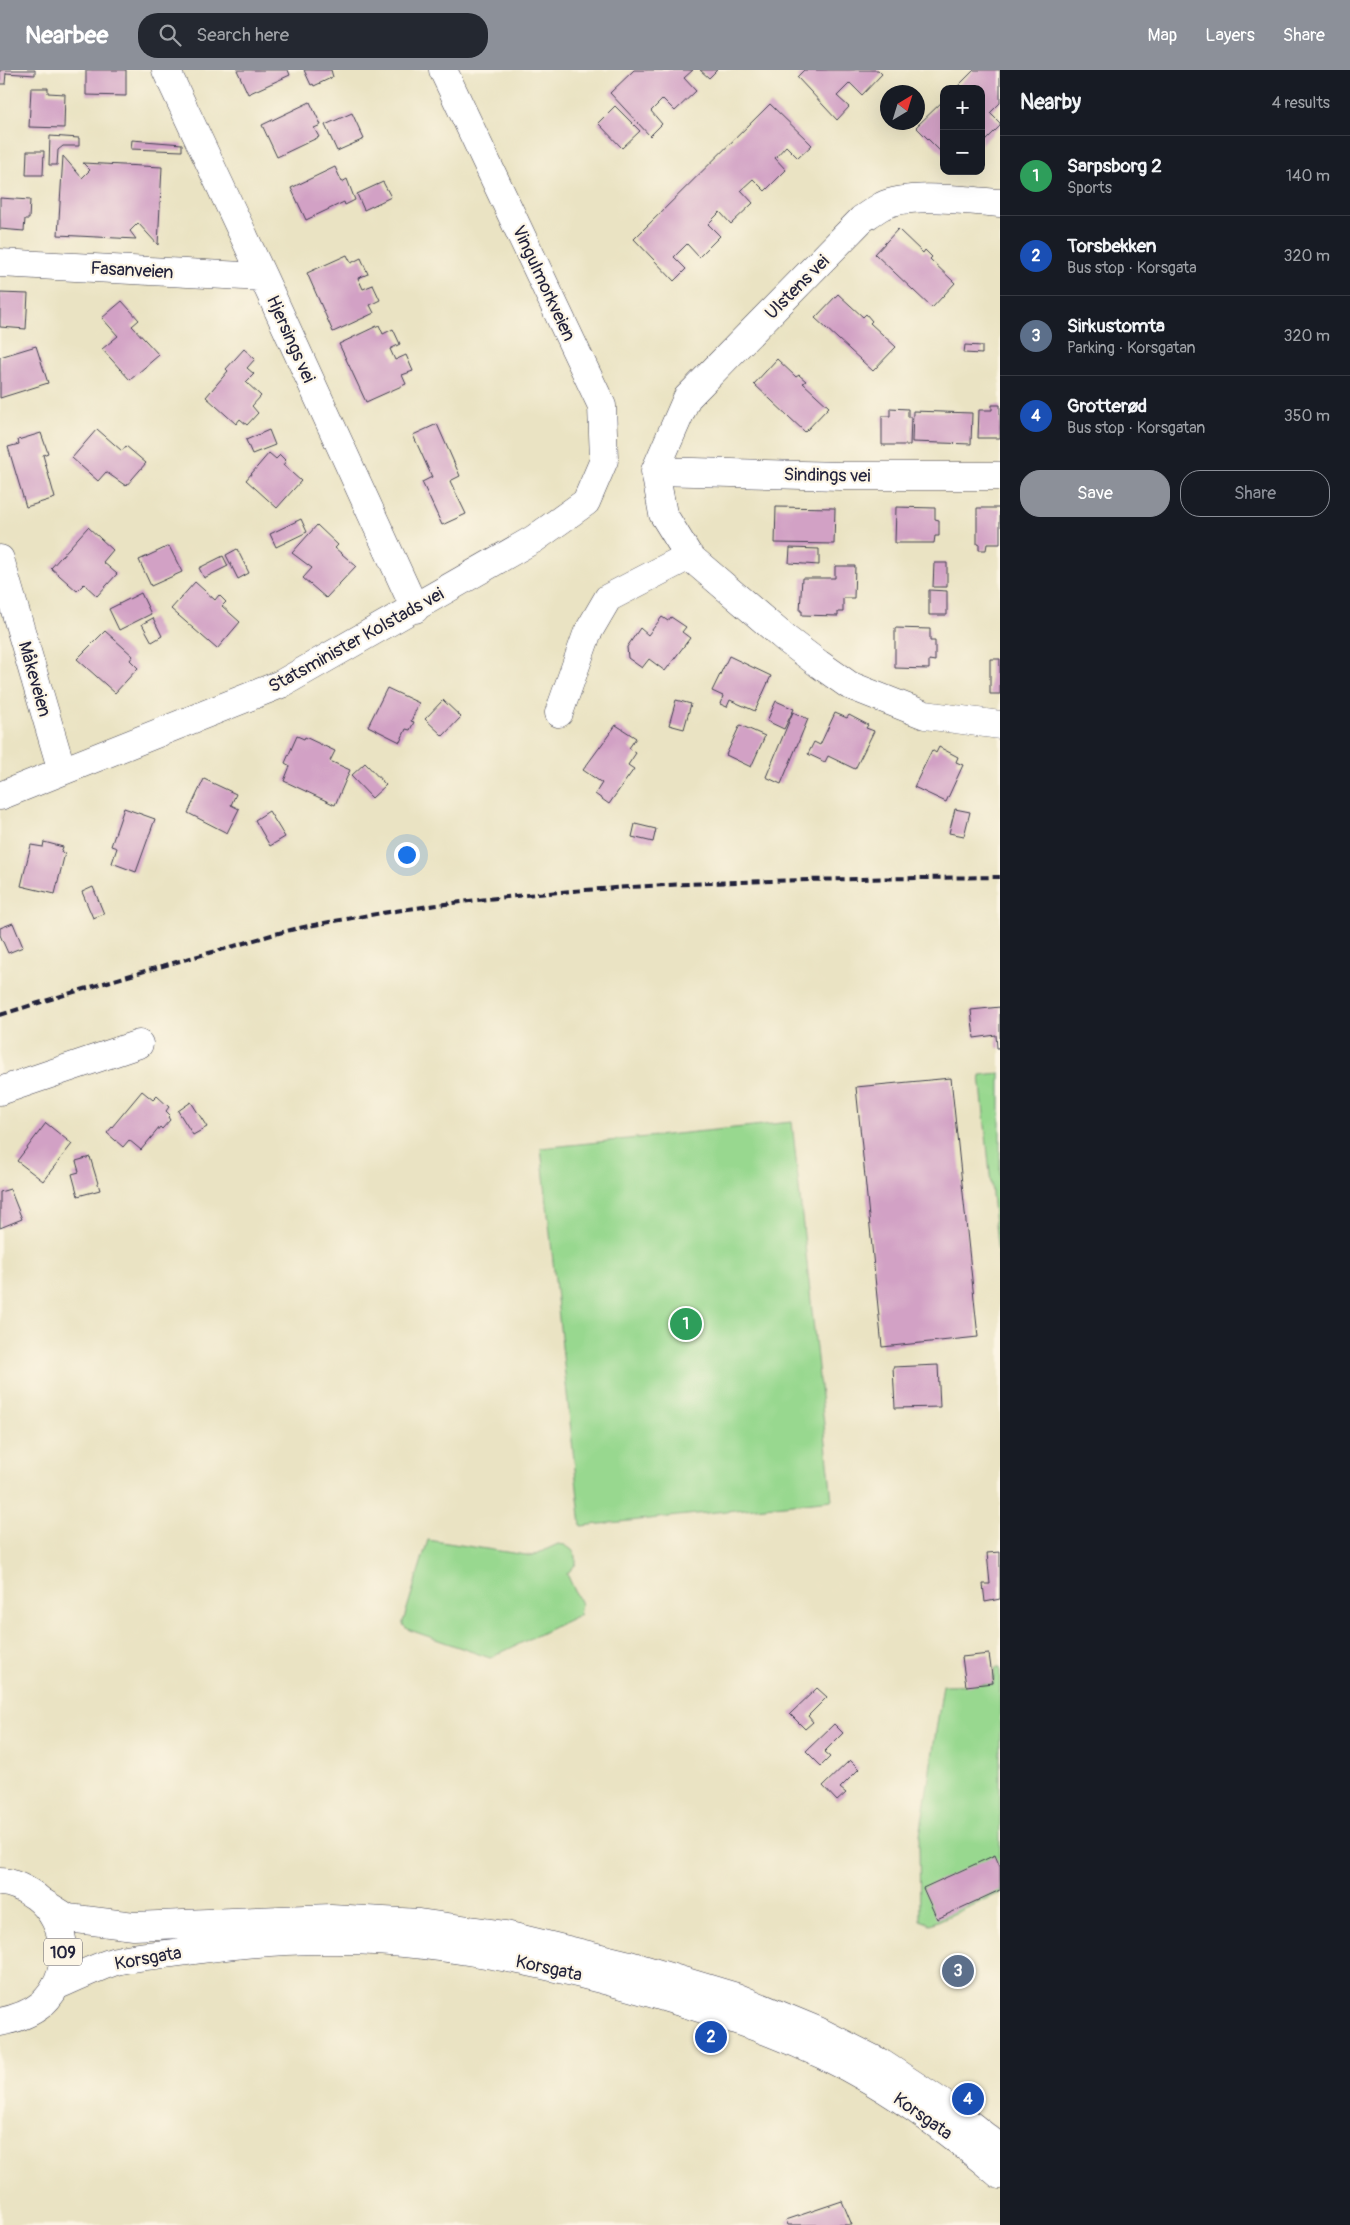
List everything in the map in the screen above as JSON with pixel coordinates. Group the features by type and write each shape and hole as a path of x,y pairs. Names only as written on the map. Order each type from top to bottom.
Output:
{"street":[{"name":"Hjersings vei","path":"166,70 415,609"},
{"name":"Vingulmorkveien","path":"443,70 602,406 604,460 586,502"},
{"name":"Ulstens vei","path":"655,471 687,398 862,219 882,206 898,202 940,199 1000,203"},
{"name":"Fasanveien","path":"0,263 263,277"},
{"name":"Sindings vei","path":"655,471 840,476 1000,476"},
{"path":"655,471 663,514 689,556 786,639 849,685 925,715 1000,725"},
{"name":"Statsminister Kolstads vei","path":"0,796 281,684 415,609 534,539 586,502"},
{"path":"559,713 587,634 608,598 689,556"},
{"name":"Måkeveien","path":"0,559 62,772"},
{"path":"0,1091 139,1044"},
{"name":"109","path":"0,1882 26,1889 44,1903 57,1921 64,1943 63,1964 56,1986 42,2004 23,2016 0,2022"},
{"name":"Korsgata","path":"44,1903 68,1918 134,1926 332,1918 419,1924 506,1935 626,1964 736,1997 818,2031 881,2063 945,2105 1000,2148"},
{"name":"Korsgata","path":"56,1986 116,1961 212,1947 278,1941 340,1940 409,1944 480,1954 623,1984 695,2006 798,2044 869,2079 928,2117 1000,2175"}],"green space":[{"path":"1000,1073 1000,1274 980,1075"},
{"path":"792,1122 832,1500 581,1526 541,1148"},
{"path":"428,1540 532,1556 558,1544 565,1545 576,1556 576,1564 567,1574 581,1604 579,1615 490,1658 407,1629 403,1622"},
{"path":"995,1668 1000,1668 1000,1893 931,1924 920,1920 919,1842 943,1685 993,1684"}],"building":[{"path":"0,70 35,70 35,75 6,73 5,84 0,84"},
{"path":"86,70 126,70 126,96 86,95"},
{"path":"237,70 288,70 290,75 248,94"},
{"path":"304,70 331,70 333,77 314,86 313,84 311,85"},
{"path":"634,70 693,70 684,78 696,91 675,111 663,99 651,111 662,124 650,136 610,93"},
{"path":"700,70 717,70 709,78"},
{"path":"804,70 878,70 882,74 862,95 850,83 837,96 849,107 837,120 797,77"},
{"path":"974,70 1000,70 1000,103 990,113 1000,123 1000,126 985,141 985,85 959,85"},
{"path":"31,88 48,88 48,93 65,94 64,128 29,127"},
{"path":"310,102 321,125 314,128 319,137 277,157 262,125"},
{"path":"770,104 812,145 798,158 786,146 775,158 786,170 765,191 753,179 741,190 753,203 731,224 720,212 708,224 720,236 699,257 687,244 674,257 686,269 674,281 634,239"},
{"path":"940,104 940,151 919,130 925,130 925,118"},
{"path":"615,106 640,131 622,148 598,123"},
{"path":"352,113 364,139 337,151 325,125"},
{"path":"50,136 79,138 79,146 63,146 58,150 57,165 49,165"},
{"path":"132,140 182,144 182,151 131,149"},
{"path":"27,151 44,151 43,175 26,175"},
{"path":"63,156 82,178 90,170 83,163 162,167 158,245 138,223 130,231 136,239 58,235"},
{"path":"335,167 342,182 347,179 355,200 345,205 344,202 306,220 291,188"},
{"path":"383,182 391,197 364,210 357,194"},
{"path":"0,198 30,200 29,219 25,219 24,231 0,229"},
{"path":"898,229 923,253 925,250 932,257 930,259 955,283 932,308 875,254"},
{"path":"347,255 351,263 361,258 368,274 358,278 363,289 373,285 380,300 370,305 374,313 333,332 307,273"},
{"path":"0,293 28,294 26,329 0,327"},
{"path":"838,294 863,317 866,314 872,321 870,323 896,347 873,371 815,318"},
{"path":"122,301 139,320 132,326 159,355 130,380 102,349 118,336 102,318"},
{"path":"379,325 383,334 393,329 400,344 390,349 395,360 406,355 413,371 402,375 406,384 366,402 339,344"},
{"path":"965,345 982,346 982,354 964,353"},
{"path":"36,346 48,383 0,398 0,357"},
{"path":"244,349 255,359 247,368 254,374 246,382 261,396 252,406 258,413 247,425 240,419 236,424 206,397 228,371 226,369"},
{"path":"777,359 796,377 799,375 806,381 803,383 829,407 805,432 754,384"},
{"path":"992,405 1000,405 1000,438 978,438 979,410 992,410"},
{"path":"890,408 908,409 908,417 911,417 910,445 882,445 882,416 890,416"},
{"path":"913,411 972,413 971,444 912,442"},
{"path":"437,424 460,476 450,481 466,514 442,525 422,482 432,477 413,435"},
{"path":"97,429 122,451 126,446 146,463 126,486 106,472 98,481 72,458"},
{"path":"269,430 275,445 252,454 246,440"},
{"path":"41,433 48,453 43,455 55,498 26,507 8,447 19,444 18,440"},
{"path":"269,453 276,459 280,455 286,461 283,465 301,481 277,508 246,480"},
{"path":"776,507 835,508 834,544 775,543"},
{"path":"896,507 935,508 935,519 939,520 939,536 935,536 934,543 895,543"},
{"path":"977,508 1000,508 1000,544 987,544 986,550 979,550 979,544 977,544"},
{"path":"301,519 307,532 276,547 270,534"},
{"path":"317,525 338,545 335,548 356,566 326,598 303,578 312,568 292,553"},
{"path":"88,527 113,550 103,562 117,574 97,596 84,584 77,591 51,568"},
{"path":"169,546 182,572 151,586 139,560"},
{"path":"790,548 819,549 819,565 789,563"},
{"path":"237,549 249,573 238,579 226,555"},
{"path":"223,556 228,566 204,578 199,568"},
{"path":"934,563 947,563 947,587 933,587"},
{"path":"835,566 855,566 854,598 843,598 843,612 838,612 838,616 802,615 802,611 800,611 802,578 835,578"},
{"path":"195,582 215,600 219,595 226,602 222,606 240,622 217,649 171,609"},
{"path":"929,590 947,591 947,615 929,615"},
{"path":"141,593 151,614 119,630 109,609"},
{"path":"662,617 668,621 671,617 686,627 682,632 690,638 665,671 649,659 642,668 628,658 627,647 640,628 648,635"},
{"path":"153,618 162,636 152,642 142,624"},
{"path":"895,628 930,629 930,641 935,641 935,661 929,660 929,669 895,668"},
{"path":"105,631 133,656 130,660 138,668 115,693 77,659"},
{"path":"729,656 771,676 755,711 730,700 727,707 720,704 723,696 712,691"},
{"path":"990,659 1000,659 1000,694 990,694"},
{"path":"387,688 419,703 411,721 414,722 410,730 406,729 400,742 368,726"},
{"path":"443,700 461,717 443,736 425,719"},
{"path":"676,700 691,704 684,729 669,725"},
{"path":"776,701 794,709 784,729 767,721"},
{"path":"793,712 808,719 781,784 766,777"},
{"path":"835,713 847,718 849,715 868,725 866,728 874,731 855,769 828,756 825,762 808,754 814,742 820,745"},
{"path":"616,725 636,738 629,748 636,753 628,765 634,769 609,804 595,794 602,783 583,770"},
{"path":"740,725 765,736 751,767 726,755"},
{"path":"297,736 304,739 305,737 335,751 330,761 350,770 335,805 284,781 290,766 285,763"},
{"path":"939,747 958,757 956,762 963,765 946,802 914,787 932,750 936,753"},
{"path":"365,763 386,785 372,798 351,776"},
{"path":"204,779 236,794 231,805 239,809 227,833 188,813"},
{"path":"124,808 155,819 136,872 112,863 117,848 111,846"},
{"path":"955,809 970,812 964,836 949,833"},
{"path":"269,811 285,837 270,846 255,820"},
{"path":"635,824 656,829 653,842 632,837"},
{"path":"44,842 63,847 61,852 65,853 55,894 21,886 31,845 43,847"},
{"path":"93,887 104,914 93,918 82,892"},
{"path":"13,923 23,947 8,953 0,935 0,928"},
{"path":"1000,1007 1000,1048 997,1048 996,1035 974,1038 971,1010"},
{"path":"951,1078 978,1337 882,1347 856,1087"},
{"path":"142,1091 153,1100 157,1096 169,1107 166,1111 170,1115 168,1117 170,1120 162,1129 160,1127 141,1150 129,1140 123,1147 107,1133"},
{"path":"191,1102 207,1127 193,1135 178,1111"},
{"path":"46,1123 72,1144 43,1181 17,1161"},
{"path":"90,1157 100,1190 78,1196 72,1174 79,1172 76,1161"},
{"path":"10,1189 22,1219 0,1228 0,1192"},
{"path":"938,1365 940,1407 895,1408 893,1367"},
{"path":"1000,1552 1000,1599 985,1602 983,1584 990,1584 987,1553"},
{"path":"989,1654 993,1683 966,1686 962,1657"},
{"path":"817,1688 827,1697 808,1716 813,1722 805,1729 790,1714"},
{"path":"834,1724 843,1733 824,1752 830,1757 821,1766 806,1751"},
{"path":"850,1760 859,1769 840,1788 846,1793 837,1801 823,1786"},
{"path":"995,1855 1000,1867 1000,1890 937,1919 923,1888"},
{"path":"842,2201 852,2225 788,2225 786,2220"}],"railway":[{"path":"0,1015 110,981 279,933 386,912 560,892 648,886 736,882 1000,877"}],"place":[{"name":"Sarpsborg 2","path":"686,1324"},
{"name":"Sirkustomta","path":"958,1971"},
{"name":"Torsbekken","path":"711,2037"},
{"name":"Grotterød","path":"968,2099"}]}
